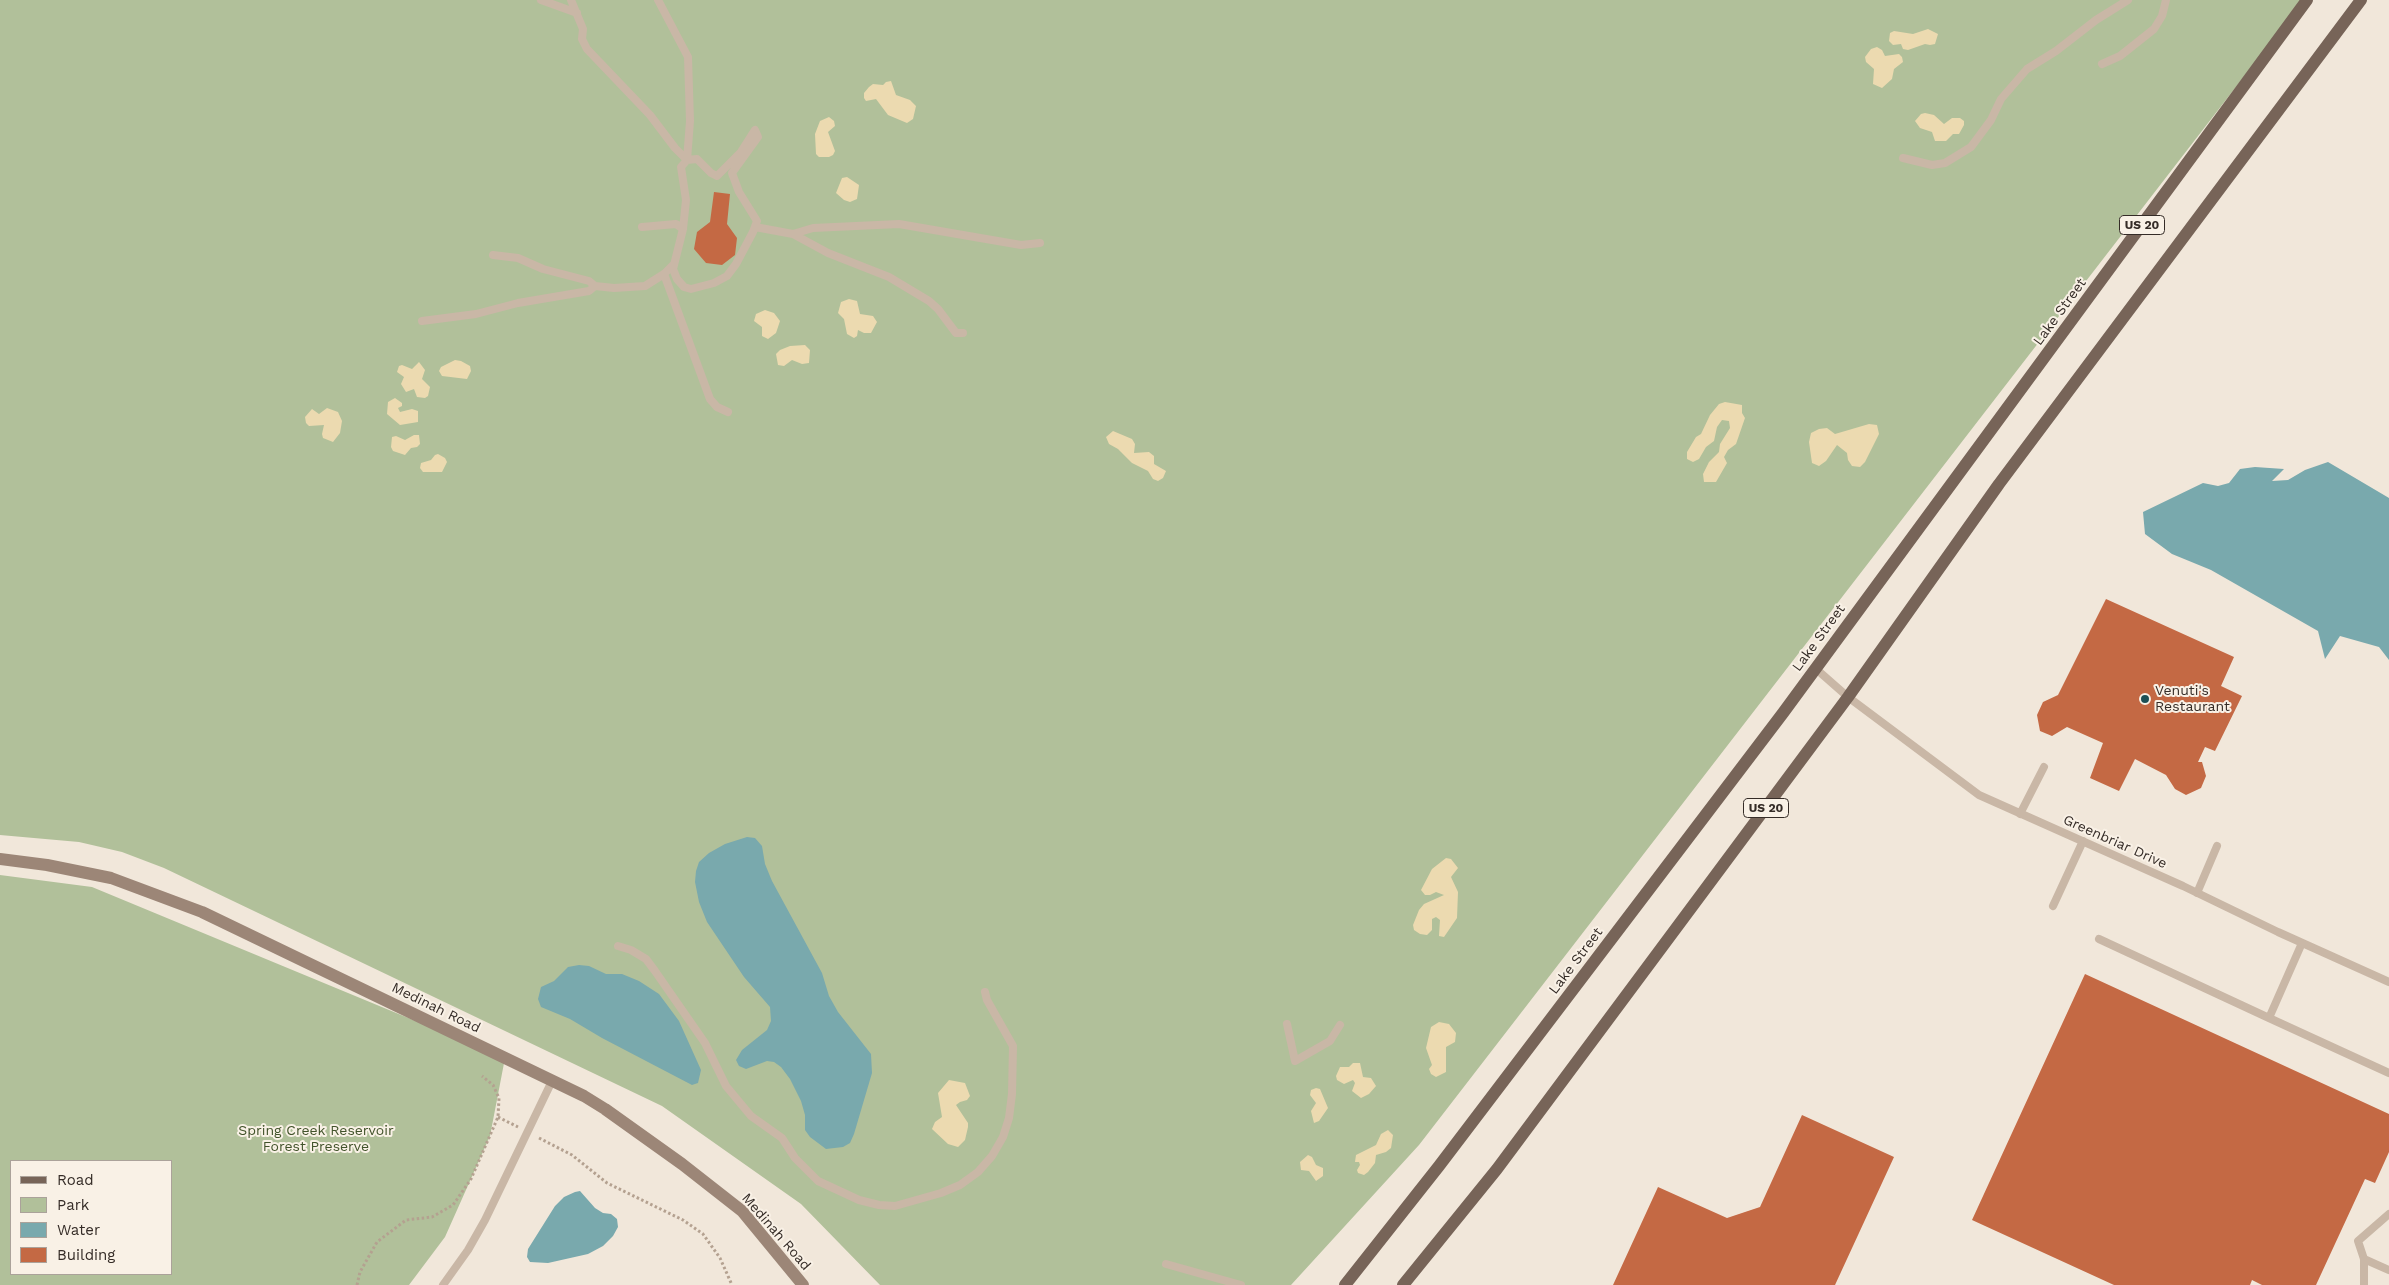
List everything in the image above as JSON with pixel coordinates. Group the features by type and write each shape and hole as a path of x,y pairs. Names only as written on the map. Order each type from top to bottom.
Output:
{"main road":[{"name":"Lake Street","path":"1345,1285 1445,1158 1815,668 2307,0"},
{"name":"US 20","path":"1403,1285 1497,1169 1848,697 1999,484 2361,0"},
{"name":"Medinah Road","path":"0,859 48,865 111,878 202,912 605,1108 682,1164 742,1212 803,1285"}],"lane":[{"path":"541,0 577,13"},
{"path":"571,0 583,29 582,39 586,49 650,115 675,148 687,160"},
{"path":"658,0 688,57 691,88 687,160 681,167 686,200 683,229 674,264 677,279 684,287 691,289 714,283 727,276 736,264 755,227 757,221 739,192 732,173 758,137 755,130 741,152 717,176 711,173 697,159 687,160"},
{"path":"1903,158 1932,164 1946,163 1971,146 1991,120 2001,99 2027,69 2056,51 2096,20 2128,0"},
{"path":"2102,64 2120,56 2154,29 2162,16 2166,0"},
{"path":"642,227 676,224 683,229"},
{"path":"793,234 813,228 899,224 1021,245 1040,243"},
{"path":"755,227 793,234 828,253 889,277 920,295 938,309 956,332 963,333"},
{"path":"493,255 518,258 543,269 589,281 595,286"},
{"path":"422,321 476,314 518,303 581,293 595,286 614,288 644,286 664,274 674,264"},
{"path":"664,274 710,398 717,407 728,412"},
{"name":"Greenbriar Drive","path":"1815,668 1848,697 1979,795 2389,982"},
{"path":"2020,814 2044,767"},
{"path":"2053,906 2083,842"},
{"path":"2197,893 2218,846"},
{"path":"2100,939 2389,1073"},
{"path":"2269,1018 2302,943"},
{"path":"618,946 631,950 646,960 655,970 705,1043 726,1086 751,1116 782,1138 795,1158 818,1180 859,1200 878,1205 895,1206 941,1193 960,1185 978,1172 992,1156 1003,1137 1009,1118 1012,1094 1013,1046 987,1000 985,992"},
{"path":"1287,1024 1295,1061 1330,1041 1340,1025"},
{"path":"443,1285 468,1250 485,1220 552,1081"},
{"path":"2364,1285 2364,1259 2358,1241 2389,1214"},
{"path":"2364,1259 2389,1270"},
{"path":"1166,1264 1240,1285"}],"path":[{"path":"357,1285 360,1272 377,1242 406,1220 432,1217 453,1205 471,1179 498,1117 500,1098 493,1085 482,1076"},
{"path":"498,1117 572,1155 607,1183 683,1220 703,1234 720,1258 732,1285"}],"green space":[{"path":"0,0 2303,0 1419,1145 1291,1285 880,1285 801,1204 662,1106 164,868 122,852 79,842 0,835"},
{"name":"Spring Creek Reservoir Forest Preserve","path":"0,875 92,887 505,1058 490,1136 445,1237 409,1285 0,1285"}],"sand":[{"path":"1928,29 1938,34 1935,44 1925,44 1908,50 1903,49 1901,44 1893,45 1889,41 1890,33 1894,31 1913,34"},
{"path":"1877,47 1882,50 1885,56 1899,54 1903,62 1894,69 1892,79 1882,88 1873,84 1874,69 1866,62 1865,57 1871,49"},
{"path":"891,81 896,95 910,100 916,106 913,119 907,123 888,115 876,99 866,101 864,98 864,93 873,84 883,85"},
{"path":"1921,114 1934,115 1944,124 1952,118 1960,118 1964,121 1964,125 1959,134 1953,134 1946,141 1935,141 1932,132 1920,128 1915,121"},
{"path":"829,117 834,121 835,126 828,132 835,151 829,157 819,157 816,154 815,134 820,121"},
{"path":"847,177 859,185 857,199 850,202 844,200 836,193 842,178"},
{"path":"849,299 857,301 860,314 873,316 877,322 871,333 864,333 858,330 857,336 854,338 847,334 844,319 838,313 841,302"},
{"path":"765,310 774,313 780,321 776,333 768,339 762,336 762,327 754,321 756,314"},
{"path":"805,345 810,350 809,363 802,364 792,360 784,366 778,365 776,354 780,350 790,346"},
{"path":"455,360 470,366 471,371 467,379 442,376 439,371 441,367"},
{"path":"419,362 425,370 422,379 430,387 428,396 425,398 417,397 414,389 406,392 401,384 404,377 397,372 399,366 402,365 412,369"},
{"path":"395,398 402,403 402,406 398,408 400,412 412,409 418,411 418,422 400,425 387,414 388,402"},
{"path":"1725,402 1742,405 1742,413 1745,418 1736,444 1728,450 1724,457 1727,463 1716,482 1704,482 1703,474 1709,462 1719,452 1720,444 1730,428 1729,421 1722,420 1717,427 1714,441 1706,447 1699,459 1693,462 1687,459 1687,452 1696,437 1701,434 1710,415 1719,404"},
{"path":"327,408 338,412 342,421 340,433 333,442 323,438 324,425 309,426 306,423 305,417 312,409 319,414"},
{"path":"1869,424 1877,425 1879,434 1865,462 1860,467 1852,466 1848,460 1847,453 1837,445 1826,461 1819,466 1812,463 1809,442 1811,433 1827,428 1835,434"},
{"path":"1113,431 1132,439 1135,444 1134,453 1149,452 1154,456 1154,464 1166,471 1163,478 1158,481 1153,479 1148,471 1132,463 1118,449 1109,444 1106,437"},
{"path":"414,435 419,435 420,444 417,447 411,448 405,455 393,451 391,447 392,437 396,436 405,440"},
{"path":"438,454 445,458 447,462 442,472 423,472 420,468 421,463 431,460"},
{"path":"1446,858 1451,859 1458,868 1451,877 1458,892 1457,918 1444,937 1439,936 1440,920 1436,917 1432,919 1432,930 1427,935 1420,934 1414,930 1413,925 1419,910 1424,904 1444,895 1436,892 1425,895 1421,890 1432,869"},
{"path":"1439,1022 1449,1024 1456,1033 1455,1042 1446,1047 1446,1072 1436,1077 1431,1074 1429,1069 1432,1065 1426,1048 1431,1027"},
{"path":"1353,1063 1360,1063 1363,1077 1371,1078 1376,1086 1369,1094 1361,1098 1352,1091 1355,1083 1353,1080 1344,1084 1337,1080 1336,1076 1340,1067 1349,1067"},
{"path":"949,1080 965,1083 970,1096 967,1100 956,1105 968,1123 965,1140 958,1147 948,1144 932,1129 935,1122 942,1117 938,1093"},
{"path":"1320,1089 1328,1108 1319,1121 1314,1123 1311,1111 1316,1103 1310,1095 1311,1090"},
{"path":"1388,1130 1393,1135 1391,1148 1386,1152 1376,1155 1375,1163 1368,1172 1364,1175 1358,1173 1357,1170 1360,1165 1359,1162 1355,1162 1356,1155 1376,1145 1381,1134"},
{"path":"1308,1155 1312,1157 1316,1165 1323,1168 1323,1176 1316,1181 1309,1171 1301,1170 1300,1162"}],"water":[{"path":"2328,462 2389,498 2389,660 2379,647 2340,636 2325,659 2318,631 2211,570 2172,554 2145,534 2143,512 2203,483 2218,486 2229,483 2240,469 2255,467 2284,469 2272,481 2288,480 2305,470"},
{"path":"747,837 755,838 762,846 765,864 772,881 822,973 829,996 838,1012 871,1054 872,1073 854,1134 850,1143 843,1147 826,1149 810,1137 805,1130 805,1115 801,1101 790,1079 781,1067 774,1062 767,1061 746,1069 739,1066 736,1060 742,1050 767,1030 771,1021 770,1007 744,977 707,922 699,902 695,882 699,862 709,853 725,844"},
{"path":"589,966 606,974 622,974 639,981 659,994 679,1021 701,1070 698,1083 692,1085 570,1019 541,1007 538,999 541,987 554,981 568,967"},
{"path":"580,1191 595,1208 603,1213 611,1214 617,1219 618,1227 613,1236 603,1246 588,1254 548,1263 530,1262 527,1257 528,1249 555,1206 564,1197"}],"building":[{"path":"714,192 730,194 727,224 737,238 735,255 722,265 706,263 694,249 697,232 710,222"},
{"name":"Venuti's Restaurant","path":"2106,599 2234,657 2221,686 2242,696 2215,751 2205,747 2198,762 2202,762 2206,776 2201,788 2186,795 2175,789 2166,775 2135,759 2119,791 2090,778 2103,743 2067,727 2052,736 2040,731 2037,715 2043,702 2058,695"},
{"path":"2085,974 2389,1114 2389,1152 2375,1183 2365,1179 2316,1285 2262,1285 2252,1280 2250,1285 2114,1285 1972,1220"},
{"path":"1802,1115 1894,1157 1835,1285 1613,1285 1658,1187 1727,1218 1760,1207"}],"place":[{"name":"Venuti's Restaurant","path":"2145,699"}]}
